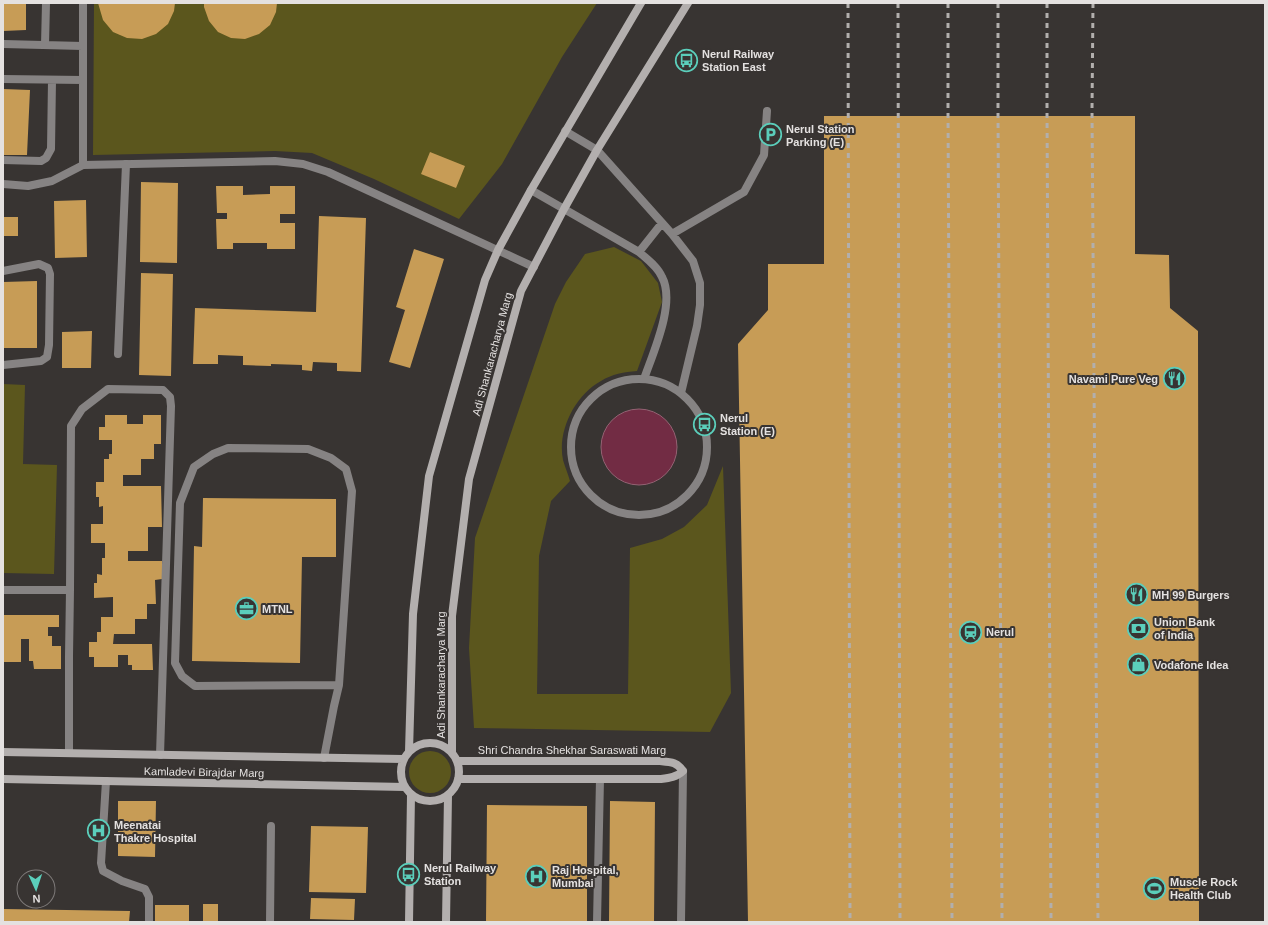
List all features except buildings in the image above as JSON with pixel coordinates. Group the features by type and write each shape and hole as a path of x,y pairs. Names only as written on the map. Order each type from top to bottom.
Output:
{"main road":[{"path":"409,751 413,614 429,476 485,280 498,250 530,190 641,3"},
{"name":"Adi Shankaracharya Marg","path":"452,753 452,616 469,479 521,291 564,208 597,150 688,3"},
{"path":"426,743 436,743 452,753 457,761 459,770 458,779 454,788 448,795 439,800 430,801 411,795 405,787 401,768 409,751 426,743"},
{"name":"Kamladevi Birajdar Marg","path":"3,752 404,759"},
{"name":"Shri Chandra Shekhar Saraswati Marg","path":"457,761 660,761 674,762 679,765 683,771"},
{"path":"458,779 669,778 683,771"},
{"name":"Kamladevi Birajdar Marg","path":"3,779 405,787"},
{"path":"409,922 411,795"},
{"path":"446,922 448,795"}],"street":[{"path":"45,45 46,3"},
{"path":"83,3 83,165"},
{"path":"3,44 83,46"},
{"path":"3,79 83,80"},
{"path":"3,160 41,161 46,158 51,149 52,80"},
{"path":"672,234 744,192 764,155 767,111"},
{"path":"565,131 597,150 672,234 693,261 700,283 700,305 697,326 681,393"},
{"path":"3,184 28,186 52,181 83,165 275,161 303,164 328,172 534,267"},
{"path":"118,354 126,164"},
{"path":"530,190 639,252 654,266 662,277 666,288 664,320 644,379"},
{"path":"639,252 662,223"},
{"path":"3,271 39,264 48,268 50,274 49,345 47,357 41,361 3,365"},
{"path":"644,379 664,383 681,393 695,407 704,424 708,444 705,465 697,484 684,499 666,510 646,515 626,514 606,507 590,494 578,478 572,458 571,438 577,418 589,401 605,388 624,381 644,379"},
{"path":"69,753 71,426 82,410 108,389 163,390 170,397 171,406 160,755"},
{"path":"324,758 339,685 352,491 346,469 331,458 308,449 228,448 213,454 194,467 180,503 175,663 182,676 195,686 339,685"},
{"path":"3,590 70,590"},
{"path":"681,922 683,771"},
{"path":"597,922 600,779"},
{"path":"106,781 101,863 103,871 122,881 145,889 149,897 149,922"},
{"path":"270,922 271,826"}],"shaded area":[{"path":"94,3 597,3 562,57 502,164 459,219 374,179 312,153 275,151 93,155"},
{"path":"614,247 641,261 658,283 662,302 637,371 614,375 592,387 583,395 576,405 566,426 562,449 563,460 570,481 551,501 539,556 537,694 628,694 630,548 662,539 684,527 707,505 723,466 731,693 710,732 474,728 469,648 475,538 555,304 566,282 585,254"},
{"path":"3,384 25,385 23,464 57,465 54,574 3,573"},
{"path":"639,409 653,412 666,420 674,433 677,447 674,461 666,474 653,482 639,485 625,482 612,474 604,461 601,447 604,433 612,420 625,412"},
{"path":"426,751 434,751 442,754 448,760 451,772 448,784 442,790 434,793 426,793 418,790 412,784 409,776 409,768 412,760 418,754"}],"railway":[{"path":"848,3 850,922"},
{"path":"898,3 900,922"},
{"path":"948,3 952,922"},
{"path":"998,3 1002,922"},
{"path":"1047,3 1051,922"},
{"path":"1093,3 1092,110 1098,922"}],"place":[{"name":"Nerul Railway Station East","path":"687,60"},
{"name":"Nerul Station Parking (E)","path":"770,135"},
{"name":"Navami Pure Veg","path":"1174,379"},
{"name":"Nerul Station (E)","path":"704,424"},
{"name":"MH 99 Burgers","path":"1137,595"},
{"name":"MTNL","path":"247,609"},
{"name":"Union Bank of India","path":"1138,628"},
{"name":"Nerul","path":"971,632"},
{"name":"Vodafone Idea","path":"1139,665"},
{"name":"Meenatai Thakre Hospital","path":"98,831"},
{"name":"Nerul Railway Station","path":"408,874"},
{"name":"Raj Hospital, Mumbai","path":"537,876"},
{"name":"Muscle Rock Health Club","path":"1154,888"}]}
